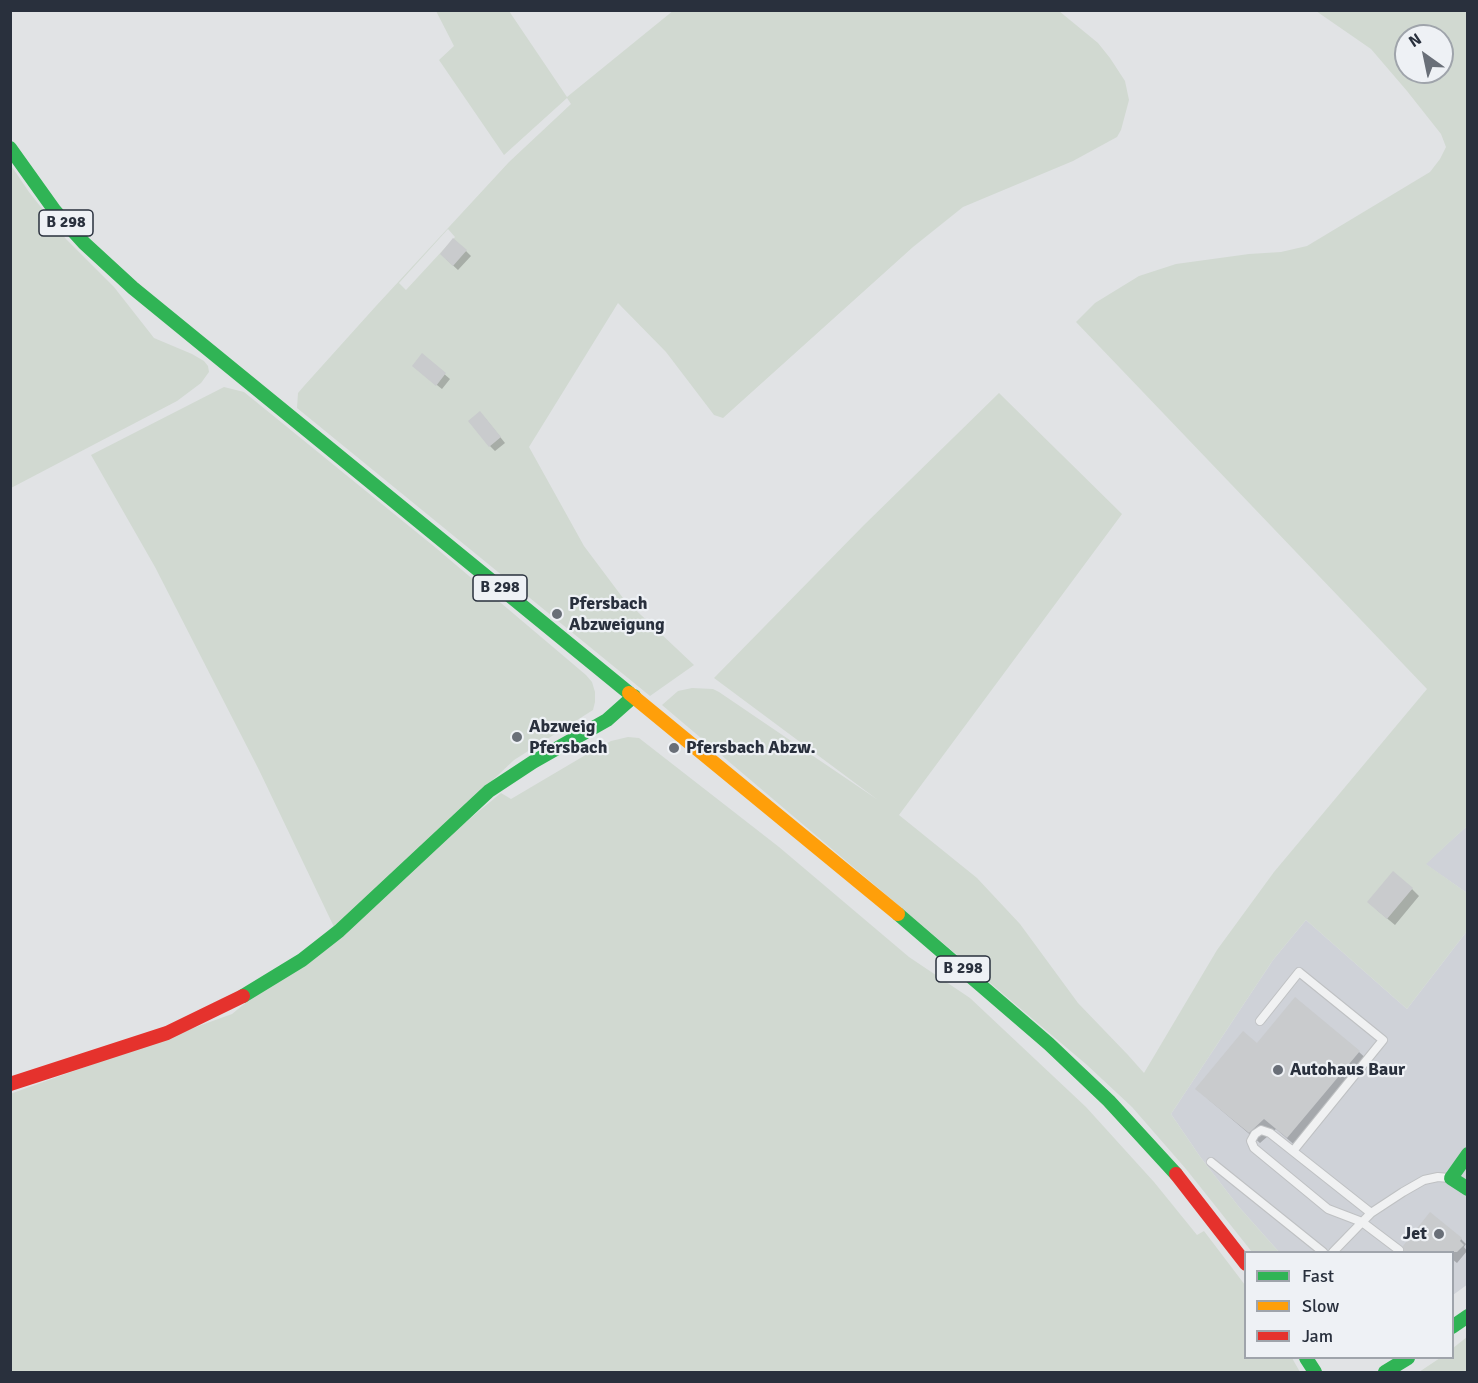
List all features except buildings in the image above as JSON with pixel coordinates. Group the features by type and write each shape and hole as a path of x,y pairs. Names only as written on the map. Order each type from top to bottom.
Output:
{"main road":[{"name":"B 298","path":"10,148 55,211 84,243 133,288 634,696 937,947 1049,1044 1109,1101 1169,1166 1218,1226 1244,1263"},
{"path":"10,1084 167,1033 227,1005 302,960 372,902 489,791 533,762 607,720 634,696"},
{"path":"1467,1154 1451,1178 1467,1189"},
{"path":"1454,1326 1467,1316"},
{"path":"1307,1359 1315,1372"},
{"path":"1385,1372 1406,1359"}],"lane":[{"path":"1260,1021 1299,972 1383,1040 1293,1151"},
{"path":"1371,1213 1266,1130 1255,1134 1251,1141 1254,1148 1328,1209 1362,1222 1399,1250"},
{"path":"1211,1162 1322,1251"},
{"path":"1334,1251 1371,1213 1424,1180 1438,1177 1451,1178"}],"shaded area":[{"path":"674,10 1059,11 1098,43 1110,58 1125,81 1129,100 1117,137 1073,161 963,207 913,247 723,418 714,415 666,352 618,303 529,447 584,546 623,598 694,665 650,696 297,408 298,393 376,306 509,162 571,104 567,98 504,155 439,60 454,46 436,11 509,11 567,97","holes":["448,229 455,237 406,290 399,283"]},
{"path":"1316,11 1467,11 1467,826 1426,864 1467,893 1467,931 1407,1009 1306,920 1273,960 1171,1114 1239,1207 1278,1251 1251,1251 1186,1169 1132,1107 1087,1065 662,705 678,691 692,688 713,689 878,800 714,678 864,525 999,393 1122,514 899,815 977,878 1020,924 1078,1003 1144,1073 1217,950 1274,872 1427,689 1076,322 1095,303 1139,276 1176,264 1281,252 1307,246 1430,172 1446,147 1441,134 1401,84 1454,84 1454,24 1394,24 1394,76 1371,49"},
{"path":"10,164 66,239 114,287 154,338 204,361 209,372 201,383 177,401 11,488"},
{"path":"224,387 244,392 436,548 586,675 592,682 595,692 593,710 514,760 335,929 259,770 155,567 91,455"},
{"path":"628,737 639,738 779,847 909,957 970,998 1086,1107 1154,1182 1197,1235 1204,1231 1244,1284 1244,1359 1293,1359 1300,1372 11,1372 10,1094 232,1014 501,793 511,799 611,741"},
{"path":"1467,826 1467,893 1425,864"},
{"path":"1306,920 1407,1009 1467,931 1468,1284 1454,1294 1454,1251 1278,1251 1239,1207 1171,1114 1273,960"},
{"path":"1467,1337 1467,1372 1419,1372 1438,1359 1454,1359 1454,1347"}],"traffic: fast":[{"path":"10,148 55,211 84,243 133,288 629,693"},
{"path":"243,996 302,960 339,931 489,791 533,762 607,720 634,696"},
{"path":"898,914 1049,1044 1109,1101 1176,1174"},
{"path":"1468,1154 1451,1178 1468,1189"},
{"path":"1454,1326 1468,1316"},
{"path":"1307,1359 1315,1372"},
{"path":"1385,1372 1406,1359"}],"traffic: slow":[{"path":"629,693 898,914"}],"traffic: jam":[{"path":"10,1084 167,1033 243,996"},
{"path":"1176,1174 1244,1261"}],"place":[{"name":"Pfersbach Abzweigung","path":"557,614"},
{"name":"Abzweig Pfersbach","path":"517,737"},
{"name":"Pfersbach Abzw.","path":"674,748"},
{"name":"Autohaus Baur","path":"1278,1070"},
{"name":"Jet","path":"1439,1234"}]}
